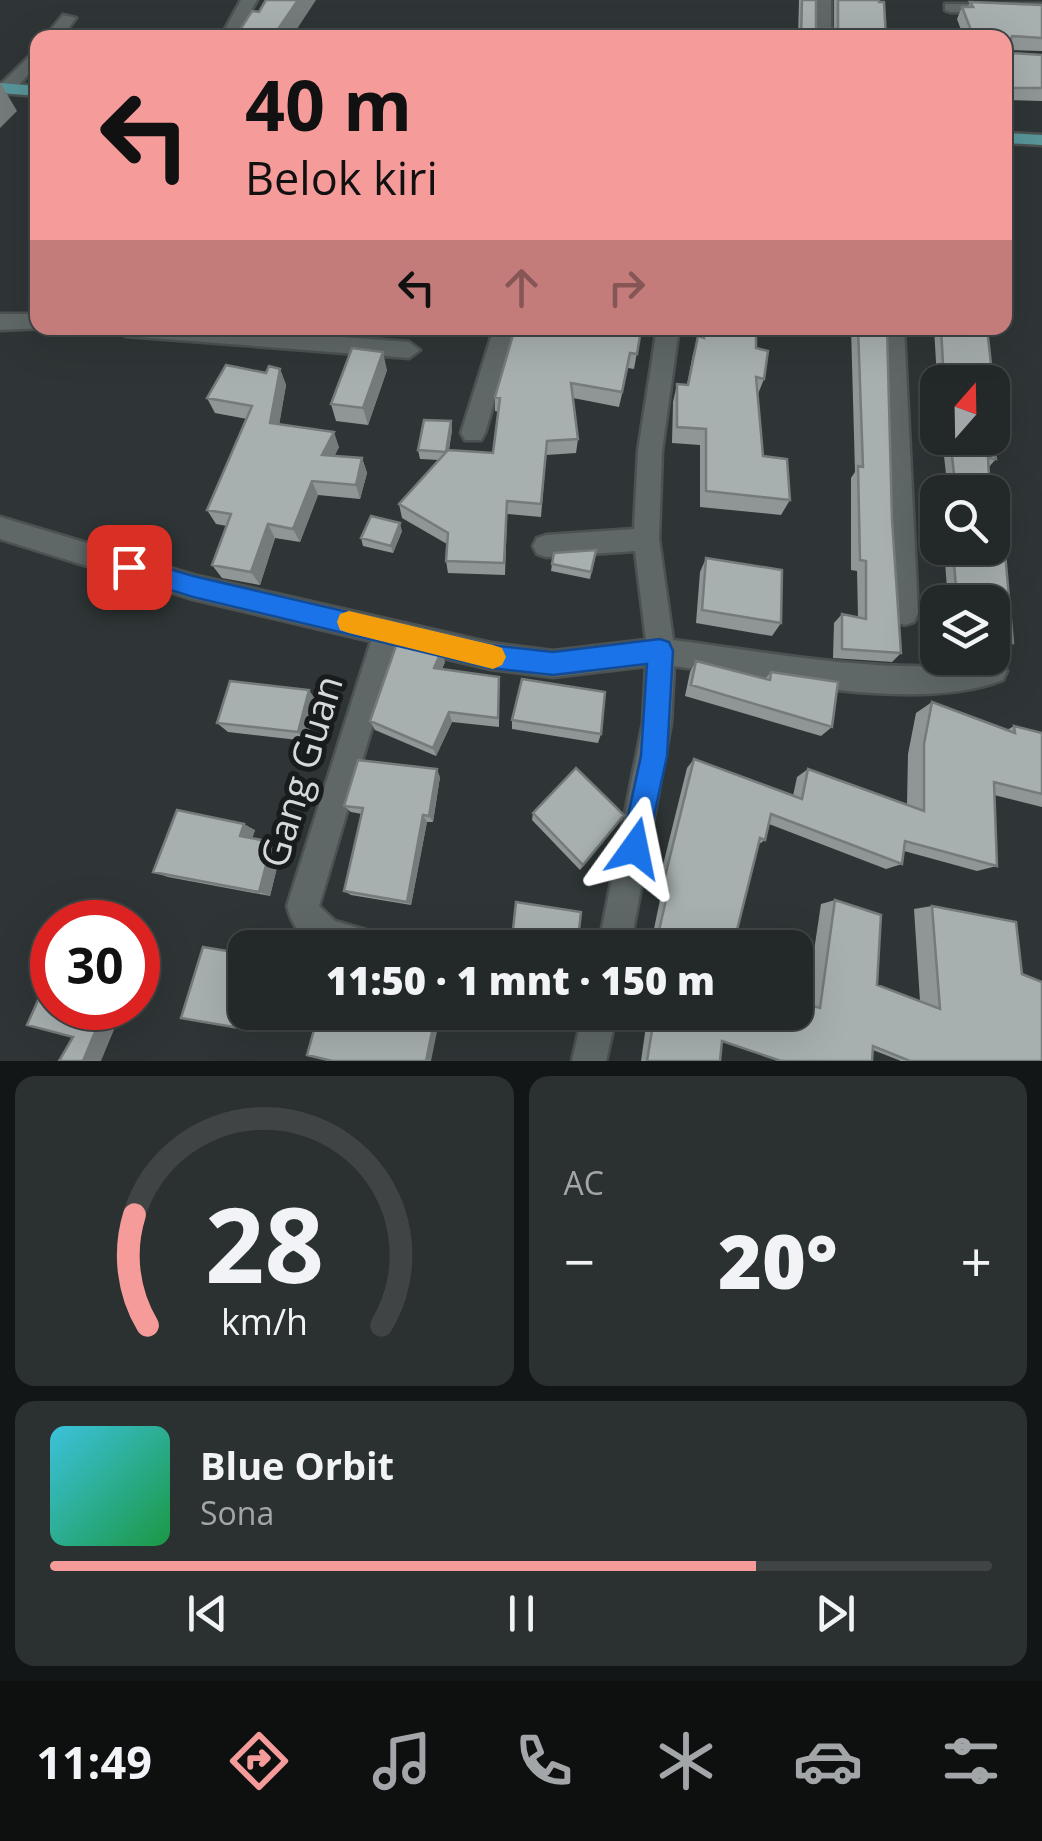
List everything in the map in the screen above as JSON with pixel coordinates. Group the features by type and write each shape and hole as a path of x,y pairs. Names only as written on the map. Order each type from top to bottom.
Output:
{"main road":[{"path":"4,88 30,90"},
{"path":"1012,138 1042,140"}],"street":[{"path":"232,30 249,0"},
{"path":"823,0 823,30"},
{"path":"950,7 1042,9"},
{"path":"58,30 68,18"},
{"path":"4,88 30,62"},
{"path":"0,322 30,322"},
{"path":"216,335 409,350"},
{"path":"473,433 503,335"},
{"path":"618,930 654,756 660,651 646,539 650,451 667,335"},
{"path":"892,335 905,613"},
{"path":"0,528 193,586 490,656 553,664 660,651 875,680 966,675"},
{"path":"546,546 646,539"},
{"name":"Gang Guan","path":"319,930 304,917 303,906 388,632"},
{"path":"589,1061 592,1030"}],"building":[{"path":"266,0 298,0 277,30 240,30 252,11 259,12"},
{"path":"802,0 816,0 816,29 838,29 838,0 884,2 886,30 801,30"},
{"path":"970,2 1042,5 1042,38 1012,36 1012,30 971,30 962,7 973,7"},
{"path":"1012,53 1042,55 1042,88 1012,88"},
{"path":"513,335 640,335 637,354 630,353 622,392 571,383 578,439 547,441 541,504 507,501 504,563 446,561 448,533 399,504 448,450 493,453 500,398 495,397"},
{"path":"756,335 756,348 768,351 764,379 756,377 763,456 787,459 790,500 706,491 706,429 677,427 677,384 688,385 698,336"},
{"path":"858,335 887,335 892,519 901,653 842,649 842,614 866,619 866,561 860,560 858,466 863,467"},
{"path":"941,335 988,335 991,365 943,365"},
{"path":"352,348 383,352 363,408 331,404"},
{"path":"226,365 266,373 269,366 280,369 270,423 334,432 322,455 362,458 356,485 312,481 293,529 268,524 251,572 212,565 231,514 207,510 252,406 207,398"},
{"path":"424,420 451,421 446,452 418,450"},
{"path":"952,455 995,455 996,459 988,458 989,475 954,475"},
{"path":"371,516 400,523 391,546 361,538"},
{"path":"596,550 591,572 552,564 554,553"},
{"path":"706,558 782,570 781,623 702,610"},
{"path":"954,565 1006,565 1008,585 956,585"},
{"path":"398,640 442,650 434,668 499,677 498,718 449,712 433,748 370,721"},
{"path":"696,661 770,680 771,672 838,682 832,727 691,685"},
{"path":"522,679 605,692 601,734 512,720"},
{"path":"230,681 309,690 298,732 217,723"},
{"path":"932,702 1015,733 1014,726 1042,733 1042,794 994,782 997,866 905,841 902,864 771,814 765,840 760,838 737,930 659,930 668,891 662,889 694,759 802,799 808,769 924,811 924,744"},
{"path":"358,760 437,769 429,816 423,815 407,902 344,891 363,808 344,806"},
{"path":"576,768 624,815 583,865 533,813"},
{"path":"177,810 244,824 240,836 272,842 259,892 153,872"},
{"path":"835,900 881,915 877,985 940,1009 932,906 1016,922 1022,974 1042,982 1042,1061 910,1061 873,1046 872,1061 781,1061 722,1041 720,1061 647,1061 652,1030 813,1030 813,1006 820,1008"},
{"path":"516,902 581,912 579,930 513,930"},
{"path":"203,947 228,951 228,1026 181,1018"},
{"path":"46,1030 96,1030 83,1061 59,1061 73,1037"},
{"path":"314,1030 432,1030 426,1061 332,1061 307,1055"}],"slow traffic":[{"path":"349,622 493,657"}],"route":[{"path":"129,567 193,586 490,656 553,664 660,651 654,756 635,848"}]}
